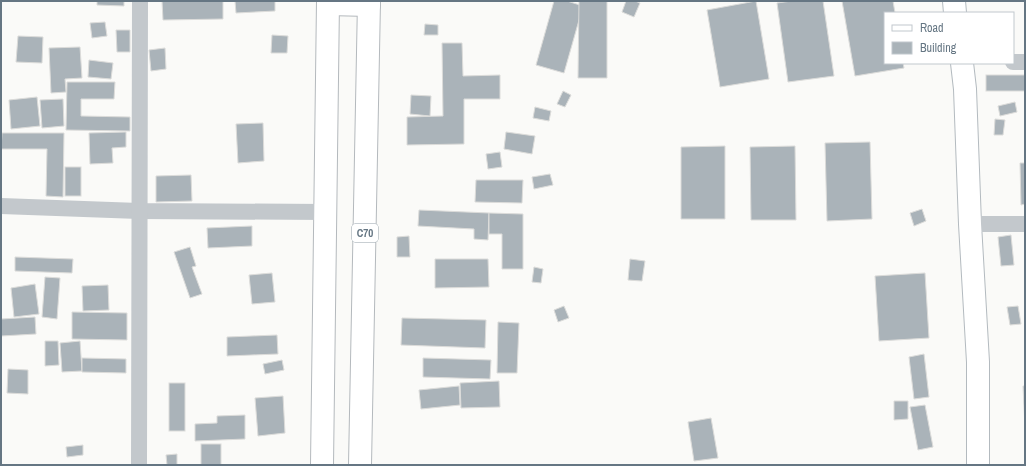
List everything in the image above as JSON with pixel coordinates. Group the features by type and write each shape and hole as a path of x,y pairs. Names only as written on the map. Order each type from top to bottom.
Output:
{"main road":[{"path":"954,1 955,12"},
{"path":"322,465 328,2 369,3"},
{"name":"C70","path":"360,465 369,3"},
{"path":"962,64 965,89 970,224 978,362 978,465"}],"street":[{"path":"139,465 140,1"},
{"path":"1014,62 1025,62"},
{"path":"1,206 139,211 326,212"},
{"path":"970,224 1025,224"}],"building":[{"path":"97,1 124,1 124,6 97,5"},
{"path":"162,1 223,1 223,19 163,20"},
{"path":"235,1 275,1 275,11 236,13"},
{"path":"554,1 567,1 583,6 564,73 536,65"},
{"path":"579,1 607,1 607,78 578,78"},
{"path":"626,1 635,1 640,3 634,17 622,12"},
{"path":"756,1 769,79 720,87 707,10"},
{"path":"792,1 823,1 834,76 788,82 777,3"},
{"path":"842,1 893,1 895,12 884,12 884,64 903,64 904,68 855,76"},
{"path":"105,22 107,36 92,38 90,23"},
{"path":"425,24 438,25 438,35 424,35"},
{"path":"116,30 130,30 130,52 117,52"},
{"path":"272,35 288,36 287,53 271,53"},
{"path":"18,36 43,37 42,63 16,62"},
{"path":"442,43 462,43 463,76 500,75 500,99 464,99 464,144 407,145 407,117 443,116"},
{"path":"80,47 82,78 65,79 66,92 51,93 49,48"},
{"path":"165,48 166,69 151,71 149,50"},
{"path":"89,60 113,63 111,79 88,77"},
{"path":"986,75 1025,75 1025,91 986,91"},
{"path":"67,82 115,82 114,99 81,99 81,116 130,117 130,131 66,130"},
{"path":"563,91 571,95 565,107 557,104"},
{"path":"411,95 431,96 430,116 410,114"},
{"path":"37,97 40,126 11,129 9,100"},
{"path":"63,99 64,126 42,128 40,100"},
{"path":"1015,102 1017,112 1000,116 998,106"},
{"path":"535,107 551,111 549,121 533,118"},
{"path":"995,119 1005,120 1003,135 994,135"},
{"path":"263,123 264,161 238,163 236,124"},
{"path":"126,132 126,147 112,148 113,163 90,164 89,133"},
{"path":"506,132 535,136 532,154 504,149"},
{"path":"2,133 64,133 63,197 46,196 47,149 1,149"},
{"path":"870,142 872,219 827,221 825,143"},
{"path":"725,146 725,219 681,219 681,147"},
{"path":"795,146 796,220 751,220 750,147"},
{"path":"500,152 502,167 488,169 486,154"},
{"path":"1020,163 1025,163 1025,204 1021,205"},
{"path":"65,167 81,167 81,196 65,196"},
{"path":"550,174 553,185 534,189 532,177"},
{"path":"191,175 192,201 156,202 156,176"},
{"path":"476,180 523,180 522,203 475,202"},
{"path":"922,209 926,221 914,226 910,213"},
{"path":"419,210 489,213 488,240 474,239 474,229 418,226"},
{"path":"489,213 523,214 523,269 502,269 502,234 489,234"},
{"path":"252,226 252,246 208,248 207,228"},
{"path":"1011,235 1014,265 1001,266 998,237"},
{"path":"409,236 410,257 397,257 397,237"},
{"path":"190,247 196,266 192,267 202,294 190,298 174,252"},
{"path":"15,257 73,259 72,273 15,271"},
{"path":"435,259 488,259 489,287 435,288"},
{"path":"630,259 645,261 642,281 628,280"},
{"path":"534,267 543,269 541,283 532,282"},
{"path":"272,273 275,302 252,304 249,275"},
{"path":"925,273 929,338 879,341 875,276"},
{"path":"45,277 60,278 57,319 42,317"},
{"path":"35,284 39,314 14,317 11,288"},
{"path":"108,285 109,310 83,311 82,286"},
{"path":"564,306 569,318 558,322 554,310"},
{"path":"1018,306 1021,324 1010,325 1007,307"},
{"path":"72,312 127,313 127,340 72,339"},
{"path":"35,317 36,334 1,336 1,319"},
{"path":"402,318 486,320 485,348 401,345"},
{"path":"498,322 519,323 517,373 497,373"},
{"path":"277,335 278,354 227,356 227,337"},
{"path":"45,341 58,341 59,365 45,366"},
{"path":"80,341 82,371 62,372 60,343"},
{"path":"924,354 929,397 914,399 909,357"},
{"path":"82,358 126,359 126,373 82,372"},
{"path":"423,358 491,360 490,379 423,377"},
{"path":"282,360 284,370 265,374 263,364"},
{"path":"8,369 28,370 28,394 7,393"},
{"path":"499,381 500,407 461,408 460,383"},
{"path":"169,383 185,383 185,431 169,431"},
{"path":"459,386 460,405 421,409 419,390"},
{"path":"1023,386 1025,386 1025,427"},
{"path":"283,396 285,433 258,436 255,398"},
{"path":"894,401 908,401 908,419 894,420"},
{"path":"925,405 933,447 918,450 910,407"},
{"path":"245,415 245,439 195,441 195,424 217,423 217,416"},
{"path":"711,418 718,458 694,461 688,422"},
{"path":"201,444 221,444 221,465 201,465"},
{"path":"83,445 83,455 67,457 66,447"},
{"path":"177,454 177,465 167,465 166,455"}]}
